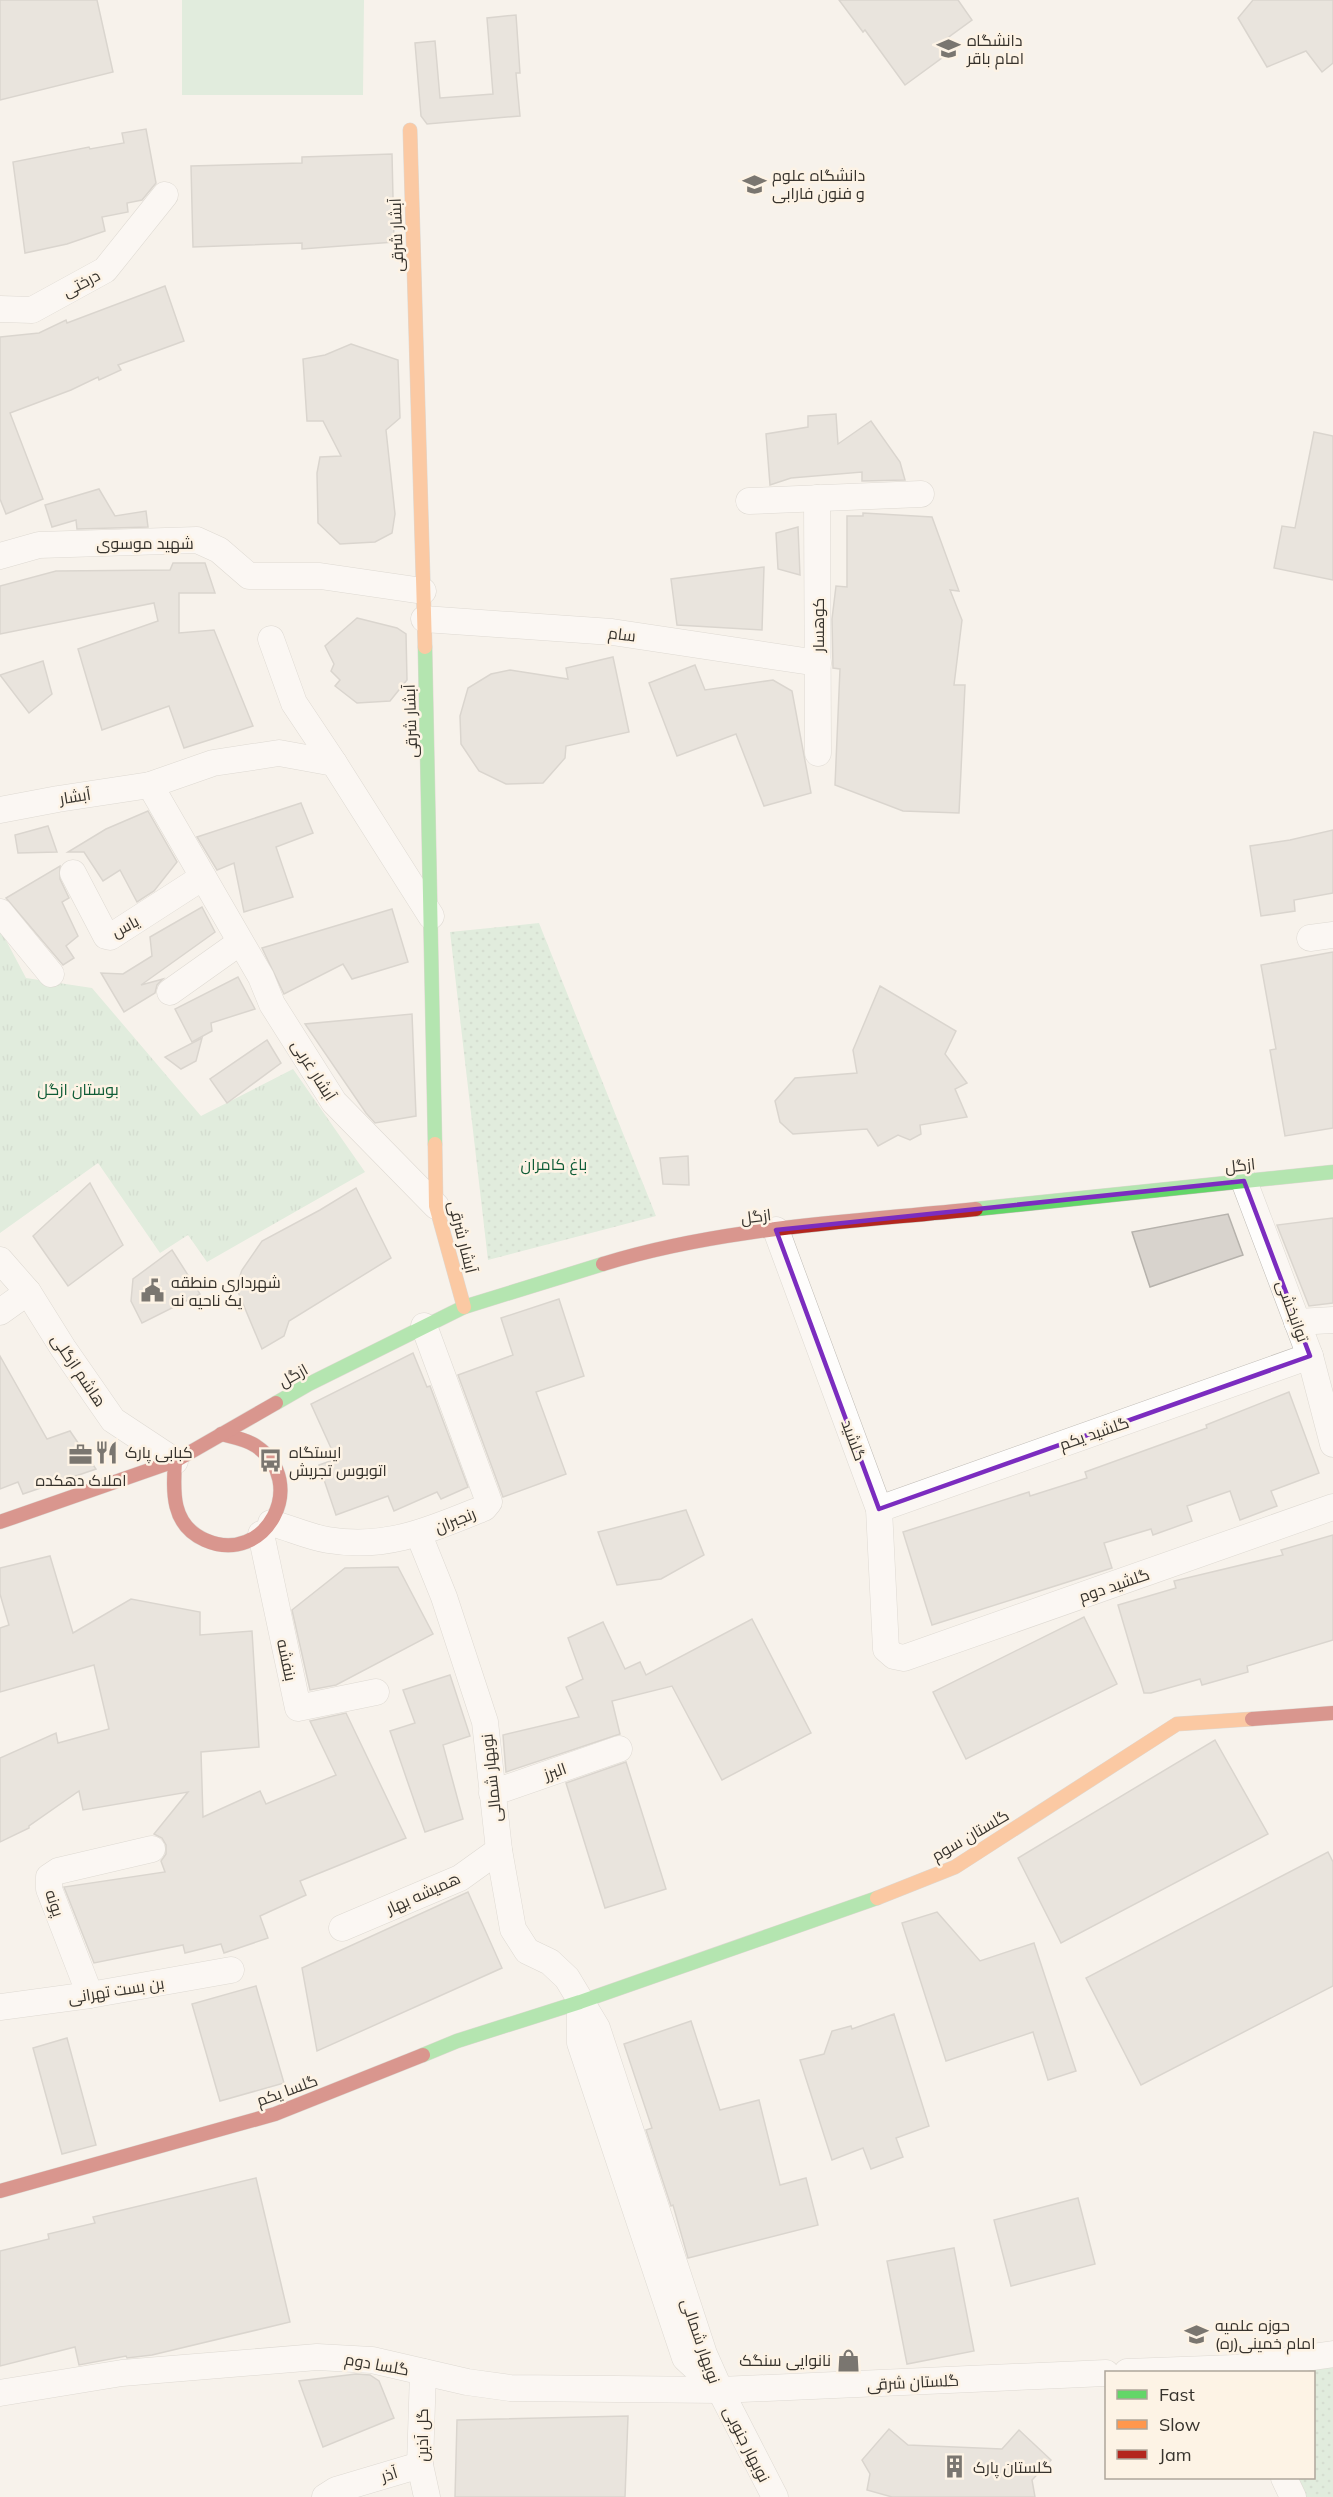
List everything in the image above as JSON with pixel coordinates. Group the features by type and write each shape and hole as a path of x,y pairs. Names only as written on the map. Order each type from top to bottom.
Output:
{"street":[{"name":"آبشار شرقی","path":"410,130 424,619 436,1206 464,1307"},
{"name":"درختی","path":"0,309 32,309 105,270 165,195"},
{"path":"749,501 921,494"},
{"name":"کوهسار","path":"817,498 819,753"},
{"name":"شهید موسوی","path":"0,556 39,545 196,540 219,550 249,576 320,576 423,591"},
{"name":"سام","path":"424,619 612,632 818,663"},
{"path":"271,639 294,703 431,915"},
{"name":"آبشار","path":"0,810 150,785 213,763 279,753 334,763"},
{"path":"150,785 203,877"},
{"name":"یاس","path":"73,873 106,936 110,937 203,877"},
{"name":"آبشار غربی","path":"203,877 239,943 261,977 272,1004 334,1102 436,1206"},
{"path":"0,912 51,974"},
{"path":"170,992 239,943"},
{"name":"ازگل","path":"221,1434 309,1384 464,1307 629,1256 741,1234 1333,1172"},
{"name":"توانبخشی","path":"1244,1181 1310,1356 1333,1444"},
{"name":"گلشید","path":"776,1230 879,1509 886,1648 894,1656"},
{"name":"هاشم ازگلی","path":"0,1260 28,1292 63,1348 113,1420 175,1461"},
{"path":"0,1312 28,1292"},
{"path":"1297,1323 1333,1320"},
{"name":"رنجبران","path":"266,1528 328,1540 376,1542 419,1535 484,1508 489,1502 424,1326"},
{"name":"گلشيد يكم","path":"879,1509 1310,1356"},
{"path":"0,1522 175,1461 221,1434 255,1446 268,1457 277,1472 281,1490 279,1507 266,1528 248,1542 218,1545 204,1540 191,1532 181,1520 175,1507 173,1492 175,1461"},
{"name":"گلشيد دوم","path":"894,1656 904,1658 1333,1507"},
{"name":"بنفشه","path":"266,1528 298,1708 376,1692"},
{"name":"نوبهار شمالی","path":"419,1535 444,1597 485,1722 499,1850 513,1929 527,1951 550,1962 567,1978 597,2028 704,2354 720,2390"},
{"name":"گلستان سوم","path":"580,2002 888,1894 955,1867 1177,1724 1333,1713"},
{"name":"البرز","path":"492,1793 619,1749"},
{"name":"پونه","path":"90,1995 49,1889 49,1877 58,1871 152,1850"},
{"name":"همیشه بهار","path":"342,1928 460,1878 499,1850"},
{"name":"بن بست تهرانی","path":"0,2007 90,1995 231,1970"},
{"name":"گلسا يكم","path":"0,2191 275,2114 457,2041 580,2002"},
{"path":"1200,2371 1236,2370 1333,2354"},
{"name":"گلسا دوم","path":"0,2393 122,2373 317,2357 372,2360 468,2382 510,2388 720,2390"},
{"name":"گل آذین","path":"423,2372 420,2465 427,2497"},
{"name":"گلستان شرقی","path":"720,2390 1105,2373"},
{"name":"نوبهار جنوبی","path":"720,2390 775,2497"},
{"name":"آذر","path":"325,2497 336,2490 420,2465"},
{"path":"1284,2479 1293,2497"}],"highlighted area":[{"path":"1244,1181 1310,1356 879,1509 776,1230"}],"green space":[{"path":"182,0 364,0 363,95 182,95"},
{"name":"باغ کامران","path":"539,923 656,1216 488,1260 450,932"},
{"name":"بوستان ازگل","path":"0,929 26,978 92,988 201,1116 293,1069 365,1172 207,1262 188,1235 160,1253 98,1163 0,1233"},
{"path":"1333,2367 1333,2497 1305,2497 1296,2479 1315,2479 1315,2371 1299,2371"}],"building":[{"path":"0,0 97,0 113,72 0,100"},
{"path":"839,0 958,0 972,20 942,42 950,52 905,85 865,30 863,32"},
{"path":"1253,0 1333,0 1333,63 1322,72 1306,51 1267,67 1238,18"},
{"path":"516,15 520,73 516,73 520,116 427,124 421,116 415,43 435,41 440,98 493,94 487,18"},
{"path":"146,129 156,183 142,200 127,203 128,212 102,217 105,231 67,244 25,253 13,162 89,147 90,149 124,143 122,133"},
{"path":"392,154 394,242 302,249 302,243 193,247 191,166 302,163 302,157"},
{"path":"165,286 184,341 118,365 121,370 99,380 98,377 71,390 10,413 43,499 6,514 0,499 0,337 39,333 66,320 67,323"},
{"path":"351,344 398,360 400,418 386,430 395,514 392,533 375,542 340,544 318,523 317,473 320,457 341,456 323,421 307,421 303,359 325,355"},
{"path":"836,414 838,444 871,421 900,462 905,480 862,481 862,472 791,478 770,485 766,434 808,427 808,416"},
{"path":"1314,432 1333,436 1333,580 1274,568 1282,526 1295,528"},
{"path":"99,489 115,516 146,511 148,527 77,529 76,520 52,527 45,505"},
{"path":"863,513 932,517 959,591 950,590 962,620 954,685 965,685 959,813 903,811 835,785 840,669 833,668 832,619 836,586 847,587 847,516 863,516"},
{"path":"798,527 800,575 778,569 776,533"},
{"path":"173,563 205,563 215,593 179,593 179,633 214,630 253,726 184,748 169,706 102,730 78,649 158,621 154,603 0,634 0,586 56,571 170,570"},
{"path":"764,567 762,630 677,625 671,579"},
{"path":"357,618 397,628 406,634 407,680 390,701 357,703 335,686 340,680 331,671 334,664 325,646"},
{"path":"613,657 629,732 566,746 565,758 543,783 506,784 479,771 461,744 460,716 468,688 491,674 510,670 568,679 566,668"},
{"path":"43,661 52,694 29,713 0,675"},
{"path":"695,665 705,690 773,680 792,691 811,793 764,806 736,734 677,756 649,683"},
{"path":"301,803 313,833 276,847 293,897 244,912 234,863 217,870 197,837"},
{"path":"148,811 177,862 154,891 137,902 120,870 103,881 84,852 68,852 106,829"},
{"path":"48,826 57,852 18,853 15,835"},
{"path":"1333,830 1333,893 1294,900 1295,911 1261,916 1250,846"},
{"path":"60,866 60,879 69,898 62,902 78,936 66,946 74,958 63,965 6,898"},
{"path":"202,907 215,932 141,985 163,979 157,985 155,993 124,1012 101,973 123,974 152,956 150,937"},
{"path":"392,909 408,962 352,979 343,964 284,994 262,948"},
{"path":"1333,952 1333,1128 1285,1136 1270,1050 1276,1049 1261,965"},
{"path":"238,977 255,1009 211,1023 212,1031 192,1042 175,1009"},
{"path":"880,986 956,1031 945,1054 967,1083 955,1089 967,1117 920,1125 921,1134 910,1140 898,1135 878,1146 867,1129 793,1134 780,1122 775,1101 795,1078 857,1073 853,1050"},
{"path":"412,1014 416,1116 375,1123 305,1024"},
{"path":"202,1038 196,1061 181,1069 165,1057"},
{"path":"267,1040 281,1063 227,1103 210,1079"},
{"path":"688,1156 689,1185 663,1184 660,1158"},
{"path":"90,1183 123,1245 68,1286 33,1236"},
{"path":"356,1188 391,1258 289,1321 284,1336 262,1349 236,1287 242,1270 262,1241"},
{"path":"1228,1214 1243,1255 1150,1287 1132,1232"},
{"path":"1333,1218 1333,1303 1309,1306 1277,1225"},
{"path":"172,1250 200,1294 142,1323 131,1301 133,1279"},
{"path":"559,1299 584,1376 536,1392 566,1474 503,1497 458,1375 513,1355 501,1318"},
{"path":"413,1353 427,1387 430,1386 468,1487 441,1499 437,1492 394,1511 388,1496 336,1515 319,1465 336,1459 311,1404"},
{"path":"0,1356 47,1439 70,1431 96,1469 23,1494 18,1482 0,1489"},
{"path":"1289,1392 1319,1473 1271,1491 1277,1506 1240,1520 1230,1491 1187,1506 1192,1521 1153,1535 1151,1529 1104,1543 1112,1568 932,1625 903,1532 1029,1492 1030,1496 1087,1478 1085,1472 1207,1428 1206,1425"},
{"path":"686,1510 704,1555 661,1579 617,1585 598,1532"},
{"path":"1333,1535 1333,1640 1247,1666 1248,1672 1202,1685 1200,1679 1144,1693 1118,1605 1176,1588 1174,1581 1283,1555 1281,1550"},
{"path":"50,1556 73,1633 131,1599 200,1612 200,1635 252,1631 259,1747 201,1752 203,1817 260,1791 266,1804 336,1775 310,1721 346,1713 406,1838 300,1881 306,1895 260,1916 268,1938 224,1953 221,1944 185,1953 183,1945 94,1963 64,1887 165,1872 161,1861 166,1854 166,1845 162,1838 154,1834 188,1792 83,1810 79,1791 29,1828 0,1842 0,1758 56,1733 58,1743 109,1729 94,1665 0,1692 0,1628 9,1625 0,1594 0,1568"},
{"path":"398,1567 433,1634 336,1685 310,1690 292,1610 345,1568"},
{"path":"1084,1617 1117,1684 966,1759 933,1692"},
{"path":"752,1619 811,1733 722,1780 672,1686 612,1701 620,1734 506,1772 503,1735 579,1717 566,1687 583,1679 568,1638 603,1622 625,1669 640,1662 646,1675"},
{"path":"450,1675 470,1736 443,1745 463,1819 425,1832 390,1731 415,1723 403,1690"},
{"path":"1215,1740 1268,1834 1061,1943 1018,1858"},
{"path":"626,1762 666,1889 605,1908 566,1783"},
{"path":"1328,1852 1333,1862 1333,1986 1141,2085 1086,1978"},
{"path":"468,1892 502,1968 317,2051 302,1968"},
{"path":"937,1912 980,1961 1034,1943 1076,2071 1048,2080 1033,2032 946,2061 902,1923"},
{"path":"256,1986 284,2083 220,2101 192,2004"},
{"path":"894,2014 929,2126 896,2138 903,2157 871,2169 863,2148 832,2160 800,2060 824,2054 832,2031 851,2026 852,2029"},
{"path":"691,2021 720,2110 759,2100 780,2185 806,2178 818,2225 688,2258 673,2205 671,2206 646,2130 652,2128 624,2044"},
{"path":"67,2038 96,2145 62,2154 33,2048"},
{"path":"256,2178 290,2322 152,2355 127,2358 126,2356 79,2365 75,2347 0,2366 0,2251 49,2239 48,2234 95,2223 93,2217"},
{"path":"1078,2198 1095,2264 1011,2286 994,2220"},
{"path":"954,2248 974,2351 907,2364 887,2261"},
{"path":"356,2374 370,2375 379,2381 394,2418 323,2447 299,2381"},
{"path":"628,2416 625,2497 455,2497 457,2420"},
{"name":"گلستان پارک","path":"889,2429 908,2445 1002,2449 1019,2430 1051,2460 1032,2480 1035,2497 892,2497 867,2490 870,2474 862,2460"}],"traffic: fast":[{"path":"425,647 435,1144"},
{"path":"976,1209 1333,1172"},
{"path":"276,1403 309,1384 464,1307 603,1264"},
{"path":"423,2055 457,2041 580,2002 877,1898"}],"traffic: slow":[{"path":"410,130 425,647"},
{"path":"435,1144 436,1206 464,1307"},
{"path":"877,1898 955,1867 1177,1724 1252,1719"}],"traffic: jam":[{"path":"603,1264 648,1252 741,1234 835,1222 976,1209"},
{"path":"0,1522 175,1461 276,1403"},
{"path":"175,1461 176,1506 186,1526 205,1540 227,1545 246,1542 262,1532 274,1517 280,1499 279,1480 272,1461 256,1446 221,1434"},
{"path":"1252,1719 1333,1713"},
{"path":"0,2191 275,2114 423,2055"}],"place":[{"name":"دانشگاه امام باقر","path":"949,49"},
{"name":"دانشگاه علوم و فنون فارابی","path":"754,184"},
{"name":"شهرداری منطقه یک ناحیه نه","path":"153,1291"},
{"name":"کبابی پارک","path":"107,1452"},
{"name":"املاک دهکده","path":"81,1455"},
{"name":"ایستگاه اتوبوس تجریش","path":"271,1461"},
{"name":"حوزه علمیه امام خمینی(ره)","path":"1197,2334"},
{"name":"نانوایی سنگک","path":"849,2360"},
{"name":"گلستان پارک","path":"955,2467"}]}
